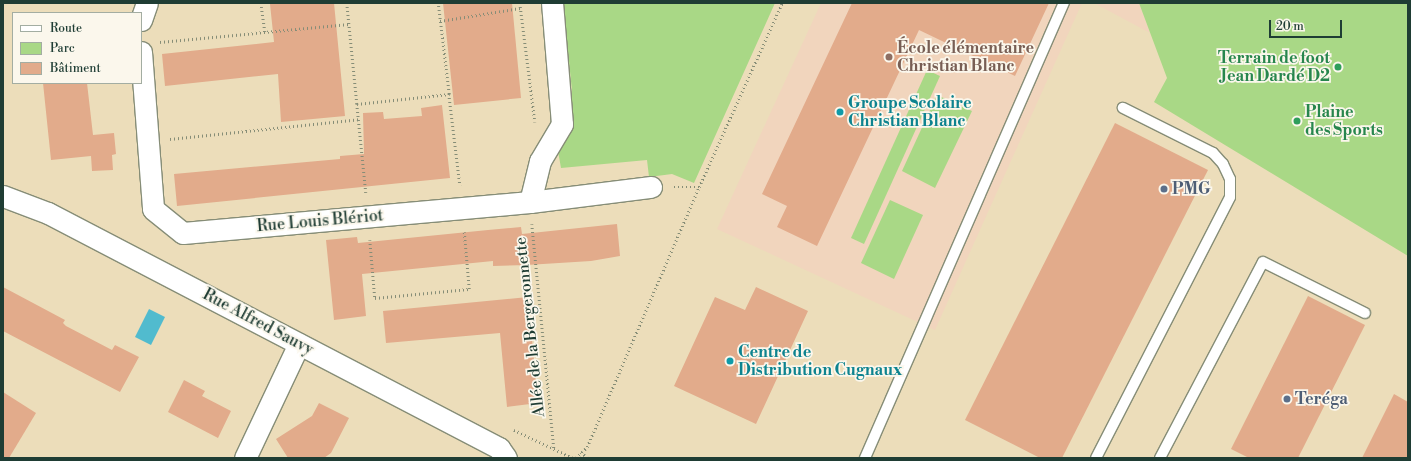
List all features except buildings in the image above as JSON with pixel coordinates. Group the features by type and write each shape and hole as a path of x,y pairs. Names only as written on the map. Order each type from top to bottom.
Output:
{"street":[{"path":"142,17 147,3"},
{"path":"530,202 540,161 562,124 552,3"},
{"name":"Rue Louis Blériot","path":"147,47 153,209 183,233 530,202 651,187"},
{"name":"Rue Alfred Sauvy","path":"3,196 48,213 499,448 506,458"},
{"path":"245,458 299,344"}],"lane":[{"path":"865,458 1064,3"},
{"path":"1096,458 1230,197 1230,179 1223,164 1213,153 1123,108"},
{"path":"1160,458 1263,262 1365,313"}],"path":[{"path":"261,3 265,32"},
{"path":"347,3 376,298 469,290 450,94 438,3"},
{"path":"520,3 540,161"},
{"path":"576,458 587,447 699,186 782,3"},
{"path":"440,21 521,8"},
{"path":"147,47 265,32 349,24"},
{"path":"357,104 450,94"},
{"path":"166,139 359,119"},
{"name":"Allée de la Bergeronnette","path":"530,202 554,450"},
{"path":"582,452 588,458"}],"shaded area":[{"name":"Groupe Scolaire Christian Blanc","path":"821,3 1082,3 935,330 717,229"},
{"path":"1094,3 1139,3 1150,33"}],"green space":[{"path":"563,3 775,3 694,183 672,174 649,177 647,160 561,168 558,151 570,109 572,91"},
{"name":"Plaine des Sports","path":"1139,3 1408,3 1408,256 1154,102 1167,78"},
{"path":"927,70 940,76 864,244 851,238"},
{"path":"937,95 972,111 935,188 902,171"},
{"path":"890,200 923,215 894,279 861,263"}],"water":[{"path":"149,309 165,317 151,345 135,337"}],"place":[{"name":"École élémentaire Christian Blanc","path":"889,57"},
{"name":"Terrain de foot Jean Dardé D2","path":"1338,67"},
{"name":"Groupe Scolaire Christian Blanc","path":"840,112"},
{"name":"Plaine des Sports","path":"1297,121"},
{"name":"PMG","path":"1164,189"},
{"name":"Centre de Distribution Cugnaux","path":"730,361"},
{"name":"Teréga","path":"1287,399"}]}
